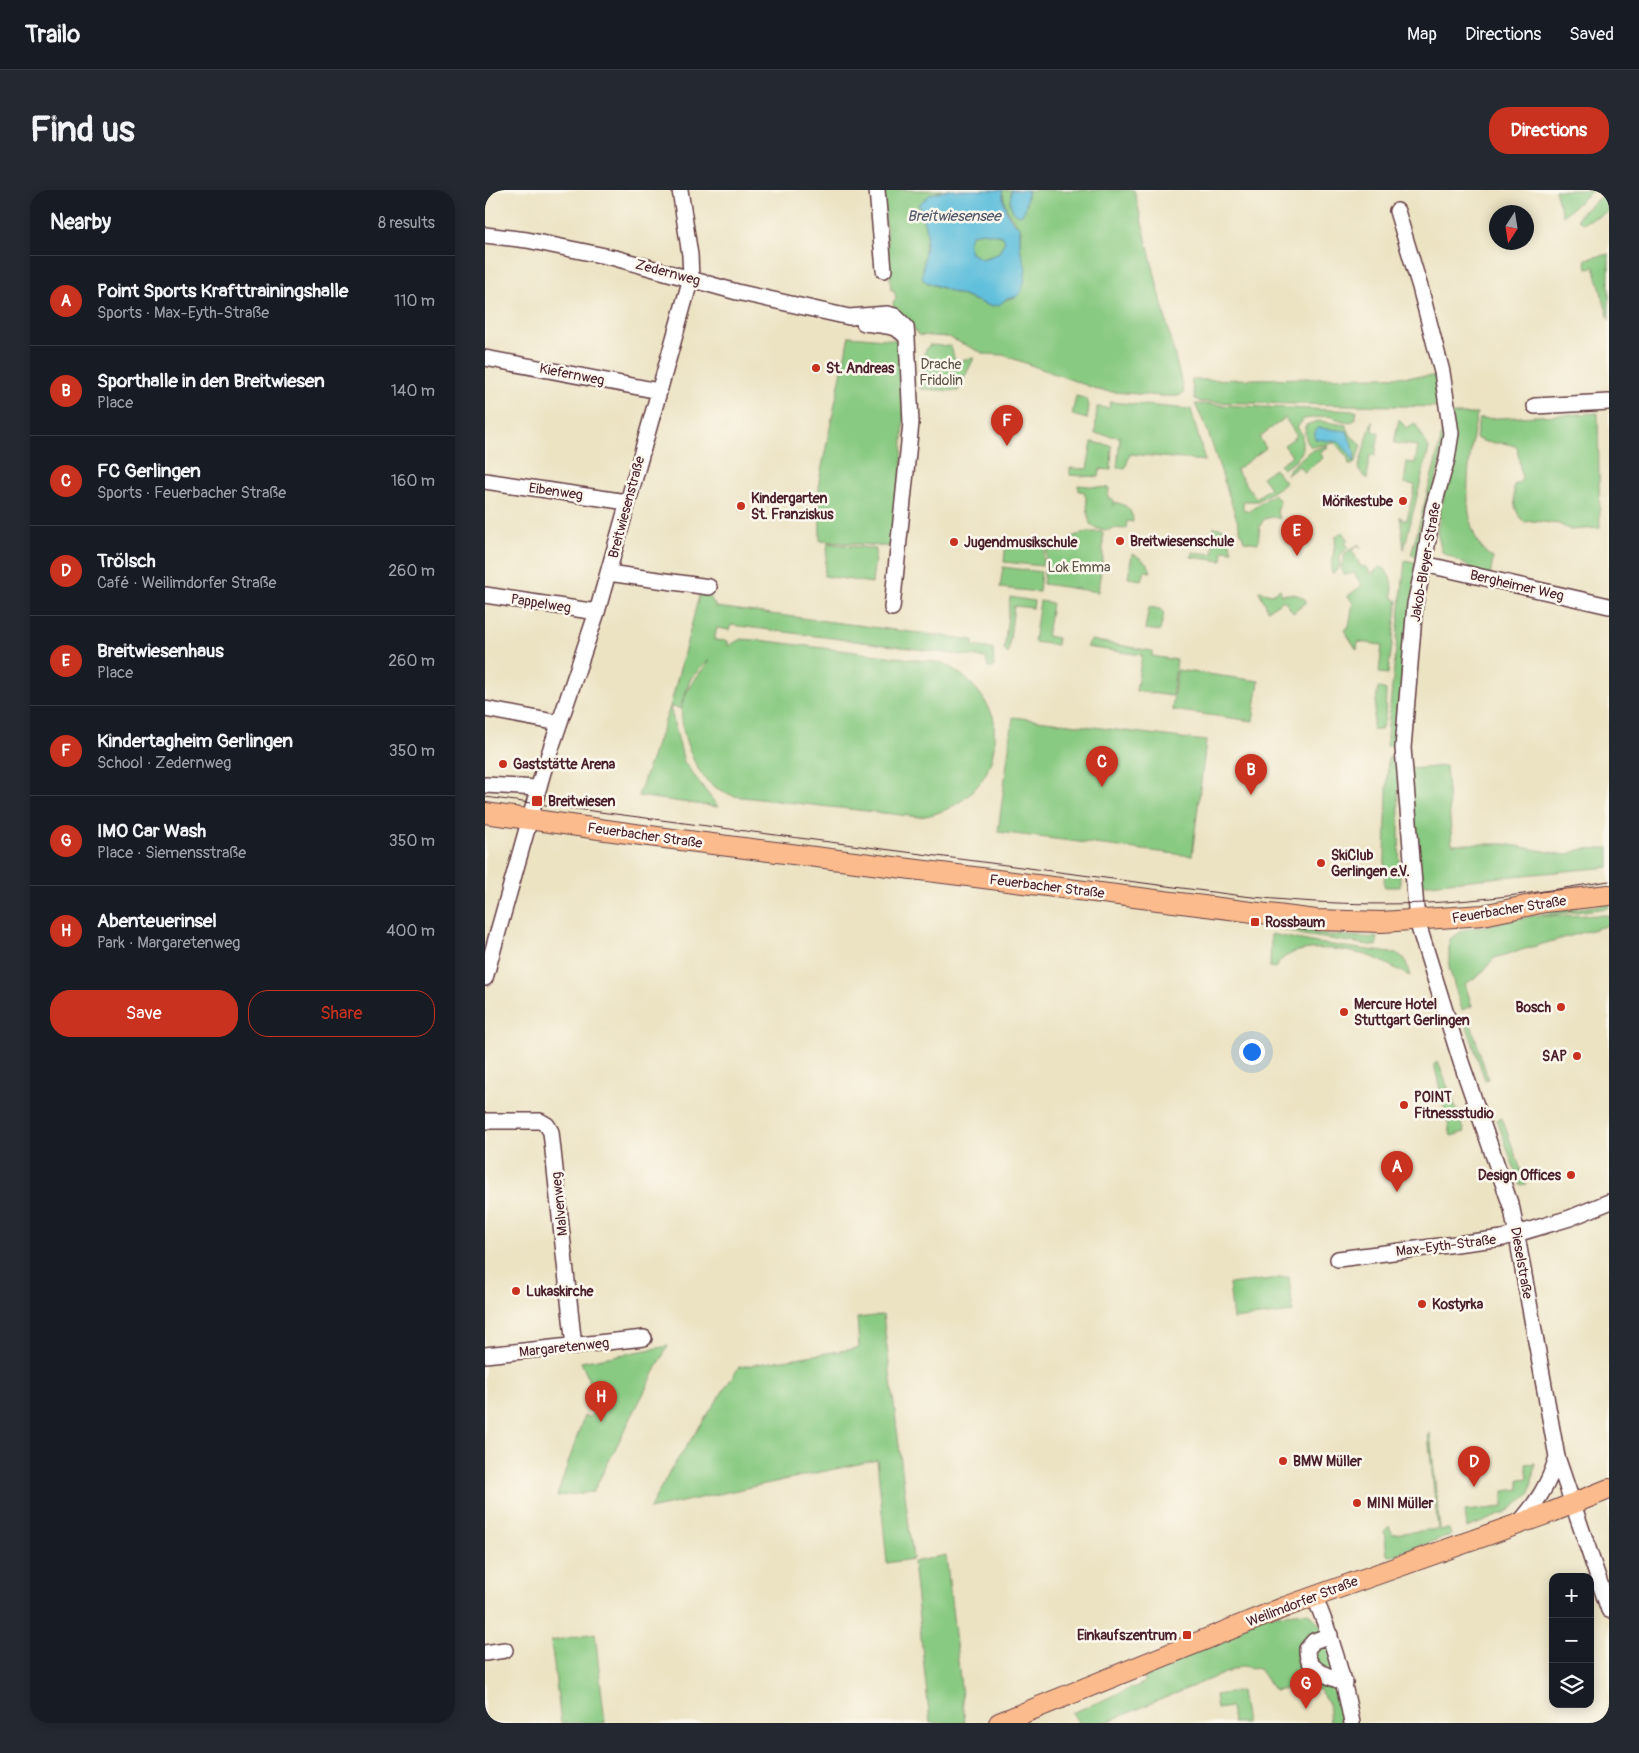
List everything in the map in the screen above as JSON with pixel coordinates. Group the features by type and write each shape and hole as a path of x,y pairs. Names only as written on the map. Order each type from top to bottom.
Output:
{"main road":[{"name":"Feuerbacher Straße","path":"485,814 1316,920 1417,920 1483,915 1545,902 1609,895"},
{"name":"Weilimdorfer Straße","path":"999,1723 1314,1596 1519,1524 1609,1489"}],"street":[{"name":"Breitwiesenstraße","path":"485,978 538,788 597,612 691,278 690,255 680,190"},
{"path":"877,190 884,270"},
{"name":"Jakob-Bleyer-Straße","path":"1397,211 1421,287 1442,372 1450,414 1451,432 1447,460 1433,508 1425,564 1415,604 1403,748 1417,920"},
{"name":"Zedernweg","path":"485,235 527,240 615,258 737,292 849,317 858,322 897,328 907,338 911,423 892,608"},
{"name":"Kiefernweg","path":"485,358 659,391"},
{"path":"1535,406 1609,402"},
{"name":"Eibenweg","path":"485,480 627,502"},
{"name":"Bergheimer Weg","path":"1425,564 1609,606"},
{"path":"608,573 709,587"},
{"name":"Pappelweg","path":"485,595 597,612"},
{"path":"485,708 559,722"},
{"path":"485,785 538,788"},
{"name":"Dieselstraße","path":"1417,920 1461,1062 1511,1209 1557,1457 1571,1505 1609,1610"},
{"name":"Malvenweg","path":"485,1121 540,1121 547,1125 551,1132 574,1346"},
{"name":"Max-Eyth-Straße","path":"1338,1259 1503,1238 1570,1218 1609,1202"},
{"name":"Margaretenweg","path":"485,1355 644,1338"},
{"path":"1519,1524 1542,1494 1550,1480 1557,1457"},
{"path":"1314,1596 1330,1635 1345,1683 1352,1723"},
{"path":"1330,1635 1314,1641 1307,1648 1306,1659 1311,1666 1325,1675 1345,1683"},
{"path":"485,1653 505,1650"}],"green space":[{"path":"883,190 949,190 937,192 919,204 927,234 923,269 928,283 990,306 1016,297 1022,286 1025,269 1020,241 1021,230 1008,212 1002,190 1011,190 1010,204 1014,213 1025,210 1028,190 1134,190 1184,393 1178,396 1161,396 1102,391 1003,355 985,354 948,337 918,335 908,319 894,309 893,302 896,298 894,290 891,290"},
{"path":"1555,190 1593,190 1563,216"},
{"path":"1609,190 1609,211 1583,223 1579,221 1578,218 1581,213"},
{"path":"984,232 1003,236 1005,241 998,254 982,259 971,253 968,243 972,234"},
{"path":"1609,254 1609,320 1594,267 1587,268 1585,259"},
{"path":"849,336 898,340 901,343 905,394 902,463 892,547 820,541 819,481"},
{"name":"Drache Fridolin","path":"929,345 951,346 955,361 974,358 958,391 920,389 923,355"},
{"path":"1438,376 1442,407 1201,402 1195,399 1191,380"},
{"path":"1076,396 1087,399 1089,406 1087,419 1072,415"},
{"path":"1110,402 1191,409 1205,461 1130,454 1125,469 1117,468 1120,437 1095,434 1097,407 1109,408"},
{"path":"1195,404 1357,411 1355,420 1350,423 1328,416 1304,419 1297,427 1302,434 1302,452 1295,461 1283,469 1279,465 1292,456 1284,445 1297,436 1285,418 1259,437 1266,448 1236,470 1256,498 1270,488 1262,477 1274,469 1286,483 1258,501 1243,501 1243,509 1248,512 1274,494 1280,501 1277,513 1280,519 1273,517 1264,519 1260,526 1258,543 1244,541 1207,429"},
{"path":"1598,413 1600,528 1570,530 1559,524 1534,521 1524,522 1518,514 1514,500 1514,485 1522,480 1517,447 1505,443 1481,441 1476,438 1479,419"},
{"path":"1450,414 1477,414 1469,470 1469,512 1473,531 1481,547 1493,558 1490,578 1442,552 1437,532 1451,457"},
{"path":"1399,419 1406,428 1415,423 1429,448 1404,549 1400,516 1402,520 1407,520 1415,485 1404,483 1407,462 1415,463 1418,446 1394,443"},
{"path":"1318,421 1346,425 1351,436 1361,444 1356,462 1349,465 1348,458 1335,443 1311,447 1307,442 1306,425"},
{"path":"1372,421 1373,431 1379,433 1375,456 1370,455 1367,479 1358,469"},
{"path":"1443,425 1446,437 1418,556 1411,555 1440,444"},
{"path":"1092,442 1112,446 1111,470 1100,469 1099,477 1070,475 1070,468 1087,469"},
{"path":"1328,447 1320,452 1323,458 1304,472 1299,466 1287,475 1290,468 1310,451"},
{"path":"1078,485 1109,488 1108,498 1113,499 1113,507 1114,502 1125,506 1132,514 1133,522 1127,521 1126,529 1111,528 1110,530 1098,529 1090,524 1084,492 1079,491"},
{"path":"1214,527 1226,529 1232,551 1223,550 1222,561 1191,557 1192,552 1213,554"},
{"name":"Lok Emma","path":"1087,532 1103,532 1103,557 1098,592 1043,584 1047,549 1059,551 1068,547 1071,537"},
{"path":"1342,532 1348,540 1345,542 1348,547 1339,557 1340,566 1333,574 1331,571 1336,536"},
{"path":"1006,542 1045,546 1042,566 1004,562"},
{"path":"828,543 876,549 872,583 824,576"},
{"path":"1359,544 1361,548 1359,545 1352,550 1361,567 1366,566 1371,574 1380,567 1385,569 1391,579 1393,598 1398,601 1388,674 1379,673 1382,645 1358,642 1357,650 1344,630 1349,626 1353,603 1348,596 1362,585 1354,573 1345,575 1341,568 1345,553"},
{"path":"1132,554 1144,561 1150,569 1151,572 1145,571 1142,580 1128,578"},
{"path":"1405,560 1424,564 1403,748 1386,746"},
{"path":"1003,567 1041,572 1039,592 1000,588"},
{"path":"1280,589 1281,595 1296,595 1306,600 1306,603 1293,613 1284,600 1268,610 1259,591 1272,594"},
{"path":"700,592 709,595 716,607 973,640 973,646 993,649 994,668 988,668 986,658 731,625 729,630 717,628 714,640 728,641 728,646 741,639 767,641 943,663 972,684 988,705 994,718 994,749 990,764 974,790 963,800 935,814 919,817 733,796 712,785 699,770 689,749 681,715 682,705 687,692 709,660 691,678 680,708 670,707"},
{"path":"1010,597 1034,601 1033,608 1014,606 1008,654 1004,650"},
{"path":"1040,601 1052,603 1047,636 1058,638 1057,645 1034,642"},
{"path":"1149,607 1160,609 1164,613 1160,631 1145,629"},
{"path":"1091,640 1152,651 1152,656 1177,660 1172,696 1136,691 1142,655 1086,647"},
{"path":"1177,670 1259,681 1253,721 1172,710"},
{"path":"1378,687 1386,690 1385,719 1381,730 1372,730"},
{"path":"670,707 684,762 718,807 638,796"},
{"path":"1013,717 1206,741 1192,856 998,832"},
{"path":"1398,757 1400,887 1384,887 1388,758"},
{"path":"1446,766 1452,844 1505,844 1566,855 1582,849 1609,848 1609,867 1418,885 1409,769"},
{"path":"1609,904 1609,908 1542,916 1609,915 1609,925 1494,958 1480,975 1465,984 1472,1006 1462,1010 1449,968 1449,939 1464,930 1552,912"},
{"path":"1283,926 1327,935 1378,938 1376,946 1304,935 1277,928"},
{"path":"1271,934 1317,943 1398,954 1405,959 1410,976 1372,957 1334,949 1305,950 1293,953 1282,959 1275,968 1270,967"},
{"path":"1469,1017 1488,1079 1485,1080 1464,1018"},
{"path":"1438,1062 1465,1132 1451,1136 1434,1064"},
{"path":"1502,1118 1526,1184 1520,1185 1497,1120"},
{"path":"1289,1277 1293,1312 1233,1319 1229,1284"},
{"path":"883,1315 913,1559 887,1563 877,1460 649,1509 670,1471 739,1367 859,1348 857,1318"},
{"path":"668,1346 593,1492 557,1496 584,1416 591,1417 593,1409 592,1389 581,1362"},
{"path":"1430,1433 1440,1530 1449,1529 1451,1535 1391,1556 1387,1555 1384,1531 1389,1526 1392,1534 1438,1529 1428,1434"},
{"path":"1535,1463 1530,1494 1505,1513 1467,1528 1465,1511 1503,1507 1503,1491 1519,1489 1519,1479 1528,1478 1526,1464"},
{"path":"946,1555 965,1723 930,1723 913,1562"},
{"path":"1308,1612 1330,1635 1349,1723 1330,1723 1328,1702 1319,1690 1303,1686 1275,1691 1259,1669 1242,1666 1104,1723 1079,1723 1072,1713 1144,1683 1145,1671 1262,1616"},
{"path":"595,1633 605,1723 561,1723 551,1641"},
{"path":"1241,1691 1246,1723 1233,1723 1231,1707 1217,1709 1215,1695"}],"water":[{"name":"Breitwiesensee","path":"949,190 1002,190 1009,215 1015,224 1020,227 1020,249 1026,268 1024,283 1016,297 1007,298 999,305 990,306 924,281 922,277 927,234 919,204 931,194","holes":["984,232 1002,236 1005,241 998,254 982,259 971,253 968,243 972,234"]},
{"path":"1011,190 1028,190 1025,210 1021,215 1014,213 1010,204"},
{"path":"1318,428 1347,431 1355,454 1353,463 1350,454 1339,442 1315,439 1315,432"}],"tram line":[{"path":"485,797 1243,896 1300,901 1357,904 1442,902 1540,892 1609,881"}],"place":[{"name":"St. Andreas","path":"816,368"},
{"name":"Kindertagheim Gerlingen","path":"1007,446"},
{"name":"Mörikestube","path":"1403,501"},
{"name":"Kindergarten St. Franziskus","path":"741,506"},
{"name":"Breitwiesenschule","path":"1120,541"},
{"name":"Jugendmusikschule","path":"954,542"},
{"name":"Breitwiesenhaus","path":"1297,556"},
{"name":"Gaststätte Arena","path":"503,764"},
{"name":"FC Gerlingen","path":"1102,787"},
{"name":"Sporthalle in den Breitwiesen","path":"1251,795"},
{"name":"Breitwiesen","path":"537,801"},
{"name":"SkiClub Gerlingen e.V.","path":"1321,863"},
{"name":"Rossbaum","path":"1255,922"},
{"name":"Bosch","path":"1561,1007"},
{"name":"Mercure Hotel Stuttgart Gerlingen","path":"1344,1012"},
{"name":"SAP","path":"1577,1056"},
{"name":"POINT Fitnessstudio","path":"1404,1105"},
{"name":"Design Offices","path":"1571,1175"},
{"name":"Point Sports Krafttrainingshalle","path":"1397,1192"},
{"name":"Lukaskirche","path":"516,1291"},
{"name":"Kostyrka","path":"1422,1304"},
{"name":"Abenteuerinsel","path":"601,1422"},
{"name":"BMW Müller","path":"1283,1461"},
{"name":"Trölsch","path":"1474,1487"},
{"name":"MINI Müller","path":"1357,1503"},
{"name":"Einkaufszentrum","path":"1187,1635"},
{"name":"IMO Car Wash","path":"1306,1709"}]}
